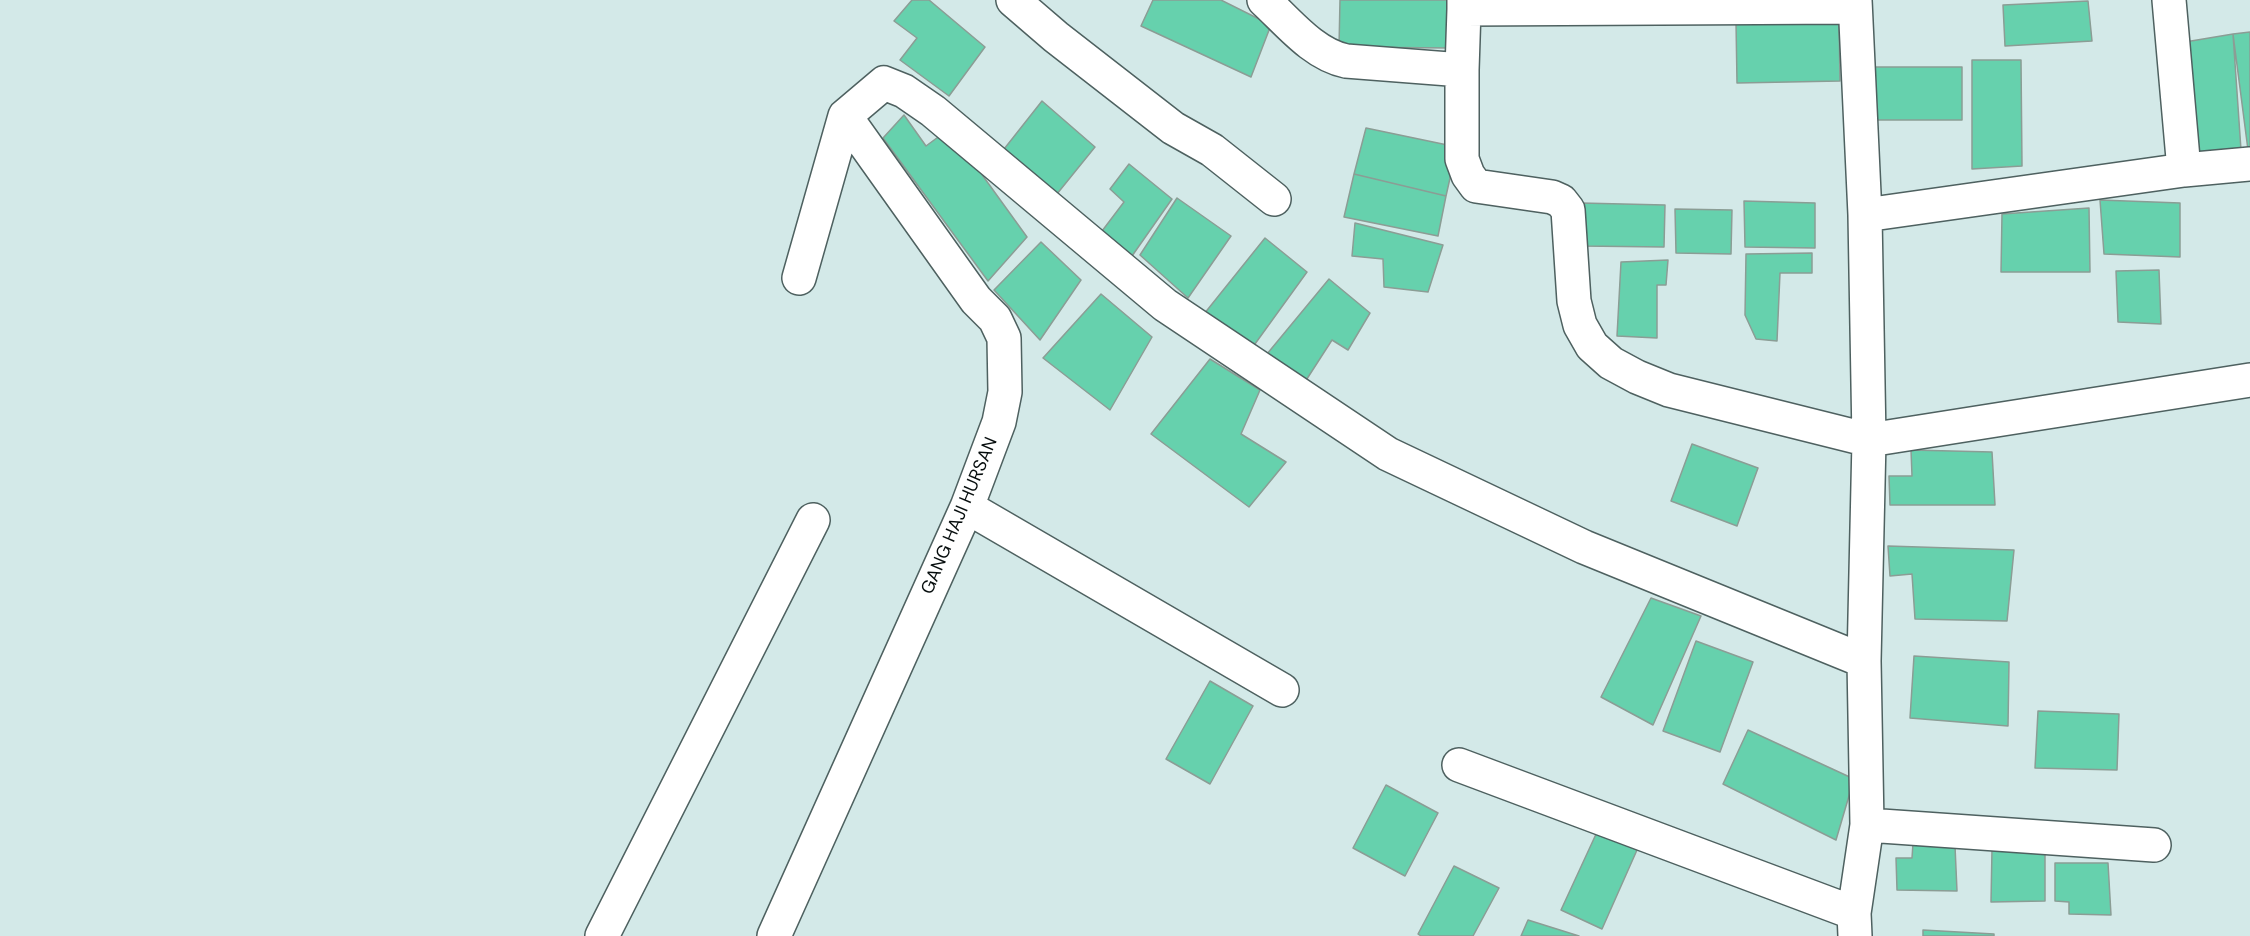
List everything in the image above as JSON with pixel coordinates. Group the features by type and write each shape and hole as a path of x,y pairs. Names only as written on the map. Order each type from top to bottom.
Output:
{"street":[{"path":"1013,0 1056,37 1173,128 1212,150 1274,199"},
{"path":"1264,0 1306,39 1335,59 1346,62 1462,70"},
{"path":"2169,0 2184,170"},
{"path":"1459,765 1855,925 1867,825 1864,662 1869,440 1865,215 1855,3 1464,4 1462,159 1467,175 1476,186 1552,197 1561,201 1568,210 1574,301 1580,325 1592,346 1611,363 1637,377 1669,390 1869,440 2250,380"},
{"path":"799,278 845,116 884,83 904,91 933,111 1165,305 1388,454 1584,548 1864,662"},
{"name":"GANG HAJI HURSAN","path":"774,936 967,507 999,422 1005,392 1004,338 995,319 976,300 845,116"},
{"path":"1865,215 2184,170 2250,164"},
{"path":"967,507 1282,690"},
{"path":"602,936 813,520"},
{"path":"1867,825 2154,844"}],"building":[{"path":"912,0 929,0 985,47 949,96 900,60 917,38 894,21"},
{"path":"1153,0 1221,0 1271,25 1251,77 1141,26"},
{"path":"1340,0 1450,0 1449,48 1339,47"},
{"path":"2088,1 2092,41 2005,46 2003,5"},
{"path":"1839,19 1840,81 1737,83 1736,22"},
{"path":"2250,32 2250,150 2248,150 2233,34"},
{"path":"2233,34 2241,150 2192,155 2185,42"},
{"path":"1972,60 2021,60 2022,166 1972,169"},
{"path":"1866,67 1962,67 1962,120 1868,120"},
{"path":"1042,101 1095,147 1048,205 997,158"},
{"path":"904,115 926,146 949,129 1027,237 988,281 883,138"},
{"path":"1366,128 1457,147 1446,196 1354,174"},
{"path":"1129,164 1172,199 1125,266 1099,235 1124,202 1110,189"},
{"path":"1354,174 1446,196 1438,236 1344,217"},
{"path":"1177,198 1231,236 1188,298 1140,255"},
{"path":"2100,200 2180,203 2180,257 2104,254"},
{"path":"1744,201 1815,203 1815,248 1745,247"},
{"path":"1581,203 1665,205 1664,247 1581,246"},
{"path":"2089,208 2090,272 2001,272 2002,214"},
{"path":"1675,209 1732,210 1731,254 1676,253"},
{"path":"1355,223 1443,245 1428,292 1384,287 1383,259 1352,256"},
{"path":"1265,238 1307,272 1247,355 1200,319"},
{"path":"1041,242 1081,280 1040,340 994,290"},
{"path":"1812,253 1812,273 1780,273 1777,341 1756,339 1745,315 1746,254"},
{"path":"1668,260 1666,285 1657,285 1657,338 1617,336 1621,262"},
{"path":"2159,270 2161,324 2118,322 2116,271"},
{"path":"1329,279 1370,313 1348,350 1332,340 1303,385 1267,354"},
{"path":"1101,294 1152,337 1110,410 1043,358"},
{"path":"1210,359 1260,390 1241,434 1286,462 1249,507 1151,434"},
{"path":"1692,444 1758,468 1737,526 1671,501"},
{"path":"1911,450 1992,452 1995,505 1890,505 1889,476 1912,476"},
{"path":"1888,546 2014,550 2007,621 1915,619 1912,574 1890,576"},
{"path":"1651,598 1701,616 1653,725 1601,697"},
{"path":"1696,641 1753,662 1720,752 1663,731"},
{"path":"1914,656 2009,662 2008,726 1910,718"},
{"path":"1210,681 1253,706 1210,784 1166,759"},
{"path":"2038,711 2119,714 2117,770 2035,768"},
{"path":"1748,730 1854,779 1836,840 1723,784"},
{"path":"1386,785 1438,813 1405,876 1353,848"},
{"path":"1597,832 1637,850 1602,929 1561,910"},
{"path":"1913,843 1955,846 1957,891 1897,890 1896,858 1912,858"},
{"path":"1992,849 2045,852 2045,901 1991,902"},
{"path":"2055,863 2108,863 2111,915 2069,914 2069,902 2055,901"},
{"path":"1454,866 1499,888 1473,936 1421,936 1418,934"},
{"path":"1528,920 1579,936 1521,936"},
{"path":"1923,930 1994,934 1994,936 1923,936"}]}
